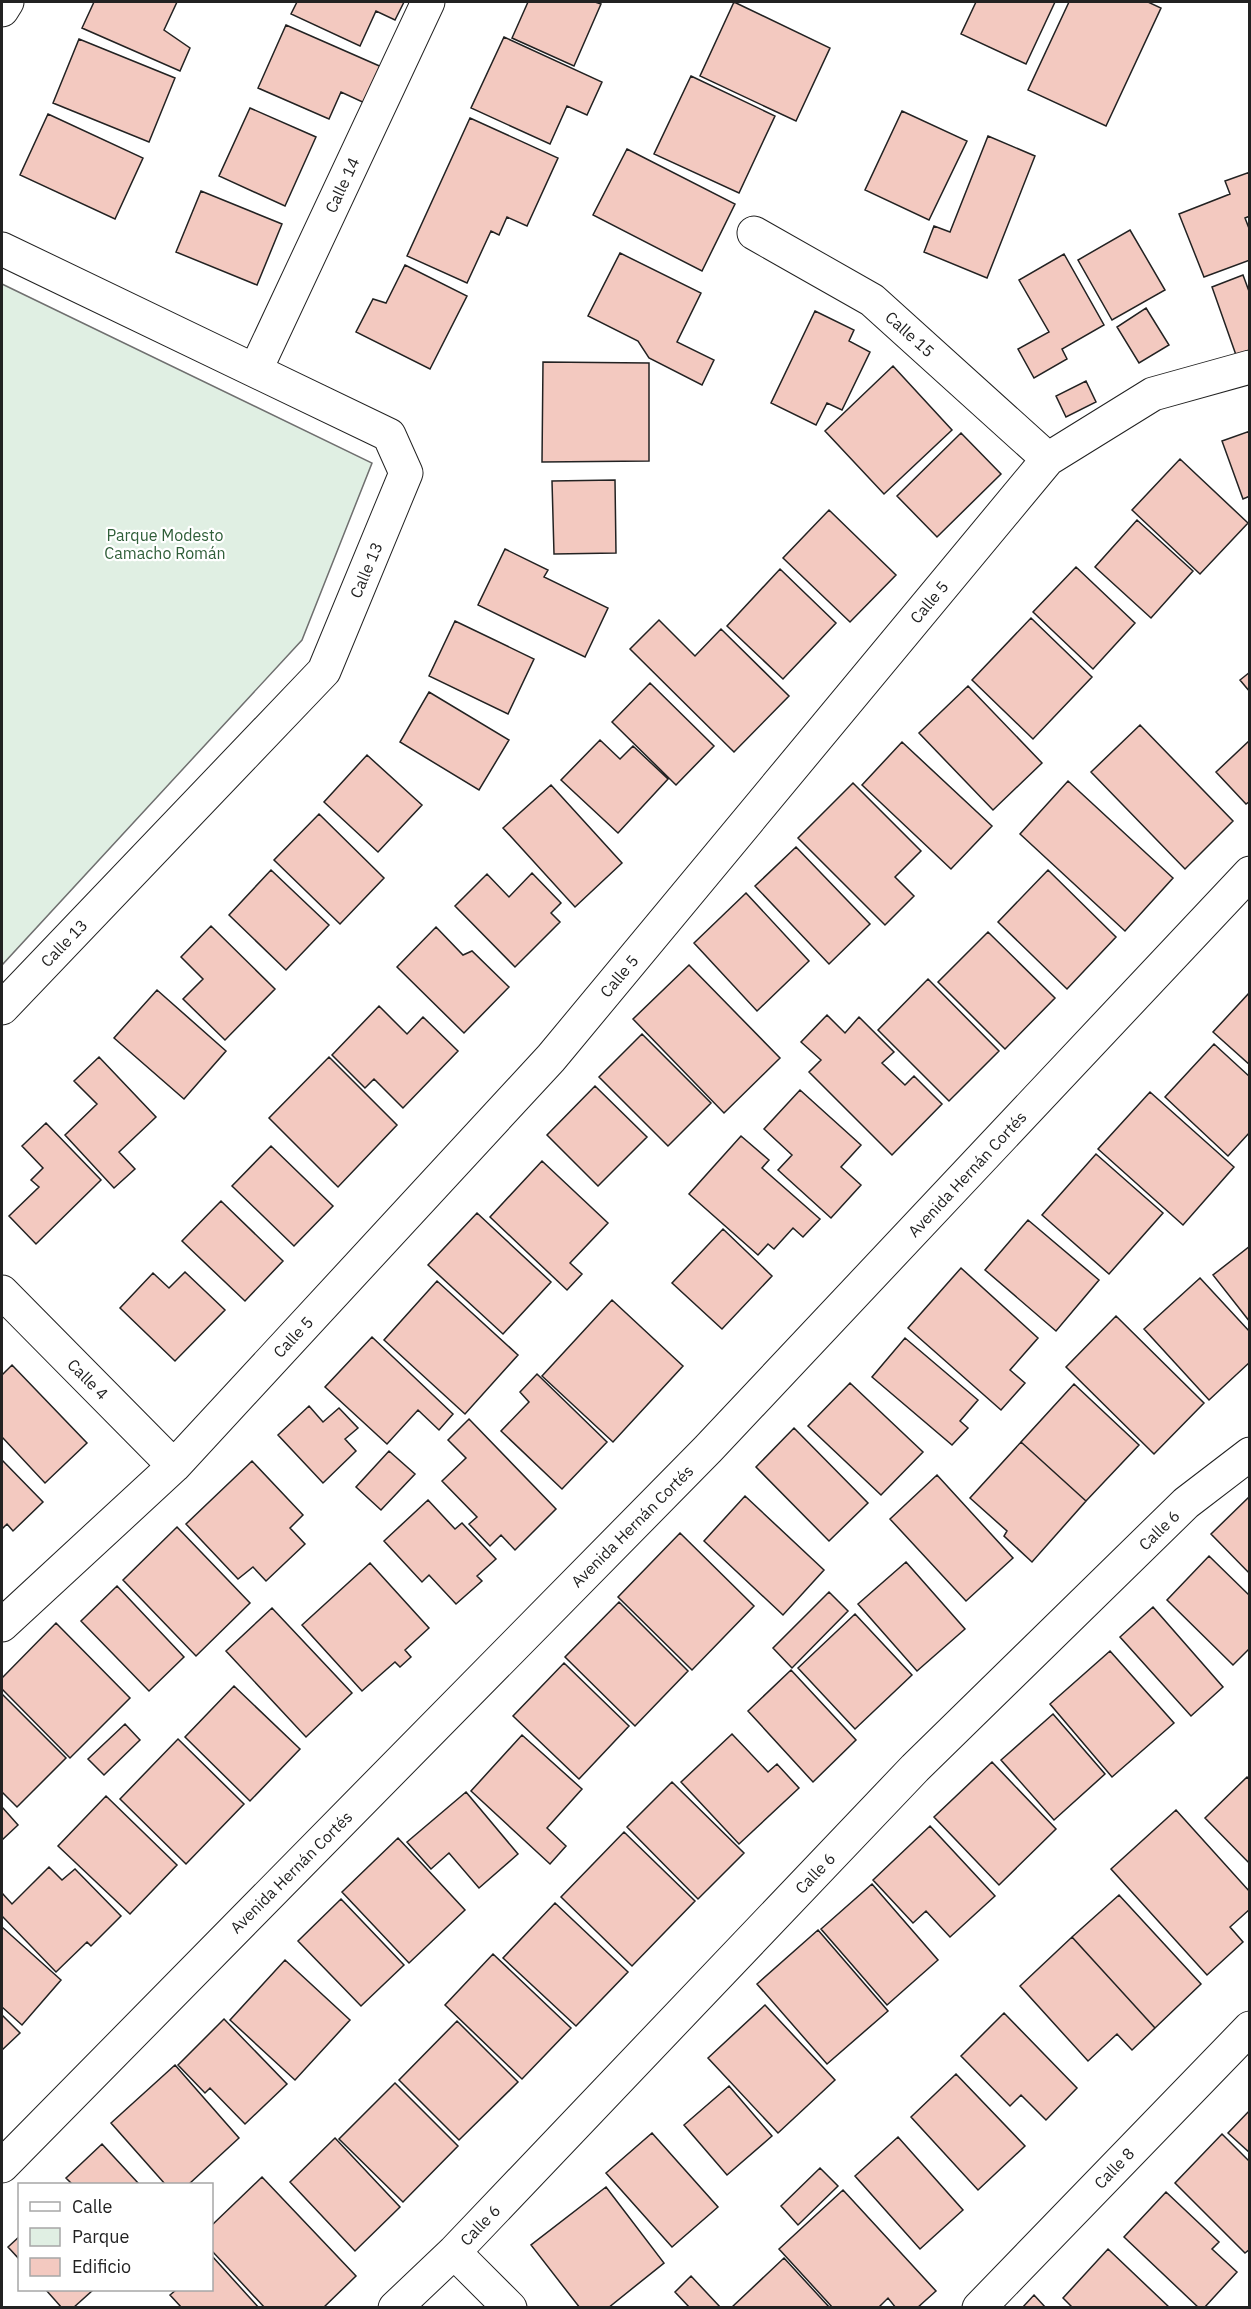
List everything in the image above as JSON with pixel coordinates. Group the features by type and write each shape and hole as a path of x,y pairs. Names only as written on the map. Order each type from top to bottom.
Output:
{"street":[{"path":"2,10 7,2"},
{"name":"Calle 14","path":"256,369 428,2"},
{"name":"Calle 15","path":"754,233 872,300 1048,459"},
{"name":"Calle 13","path":"2,249 256,369 389,435 406,473 324,671 2,1008"},
{"name":"Calle 5","path":"2,1625 174,1466 551,1058 1048,459 1153,394 1250,367"},
{"name":"Avenida Hernán Cortés","path":"2,2166 708,1449 1250,873"},
{"name":"Calle 4","path":"2,1292 174,1466"},
{"name":"Calle 6","path":"395,2307 454,2252 915,1768 1186,1503 1250,1454"},
{"name":"Calle 8","path":"980,2307 1250,2028"},
{"path":"454,2252 510,2307"}],"green space":[{"name":"Parque Modesto Camacho Román","path":"2,284 372,463 302,640 2,965"}],"building":[{"path":"94,2 177,2 164,30 190,48 180,71 82,28"},
{"path":"297,2 404,2 395,20 376,11 360,46 291,14"},
{"path":"528,2 595,2 601,4 574,66 512,38"},
{"path":"734,2 830,48 796,121 700,76"},
{"path":"976,2 1055,2 1026,64 961,34"},
{"path":"1069,2 1148,2 1161,8 1106,126 1028,90"},
{"path":"286,25 384,68 369,105 341,92 329,119 258,88"},
{"path":"504,37 602,82 587,115 567,106 550,144 471,108"},
{"path":"79,39 175,78 149,142 53,103"},
{"path":"691,76 775,116 739,193 654,154"},
{"path":"250,108 316,137 285,206 219,176"},
{"path":"902,111 967,141 929,220 865,190"},
{"path":"48,114 143,158 115,219 20,175"},
{"path":"470,118 558,158 527,226 507,217 499,235 491,231 467,283 407,256"},
{"path":"988,136 1035,156 987,278 924,252 934,226 950,232"},
{"path":"627,149 735,204 702,271 593,215"},
{"path":"1250,172 1250,216 1245,218 1250,231 1250,260 1204,277 1179,214 1230,194 1225,181"},
{"path":"201,191 282,224 257,285 176,252"},
{"path":"1130,230 1165,290 1112,320 1078,260"},
{"path":"620,253 701,293 677,342 714,360 702,385 649,358 638,341 588,316"},
{"path":"1064,254 1104,325 1062,349 1067,359 1034,378 1018,349 1049,332 1019,280"},
{"path":"405,265 467,296 430,369 356,332 373,299 386,303"},
{"path":"1243,275 1250,294 1250,350 1236,355 1212,287"},
{"path":"1146,308 1169,345 1139,363 1117,327"},
{"path":"815,311 854,330 849,341 870,352 842,410 827,403 816,425 771,403"},
{"path":"543,362 649,363 649,461 542,462"},
{"path":"893,366 952,430 884,494 825,431"},
{"path":"1086,381 1096,402 1066,417 1056,396"},
{"path":"1250,431 1250,496 1243,499 1222,441"},
{"path":"961,433 1001,474 937,537 897,496"},
{"path":"1180,459 1248,523 1200,574 1132,510"},
{"path":"615,480 616,553 554,554 552,481"},
{"path":"829,510 896,575 850,622 783,558"},
{"path":"1137,520 1193,571 1151,618 1095,567"},
{"path":"505,549 548,570 544,577 608,608 585,657 478,605"},
{"path":"1076,567 1135,623 1093,669 1033,612"},
{"path":"780,569 836,623 783,679 727,626"},
{"path":"1031,618 1092,677 1033,739 972,680"},
{"path":"659,620 695,656 721,629 789,696 734,752 630,649"},
{"path":"455,621 534,659 508,714 429,676"},
{"path":"1250,672 1250,692 1240,680"},
{"path":"650,683 714,746 676,785 612,722"},
{"path":"968,686 1042,763 993,810 919,733"},
{"path":"429,692 509,740 479,790 400,742"},
{"path":"1140,725 1233,821 1185,869 1091,772"},
{"path":"600,740 620,759 633,746 668,779 618,833 561,780"},
{"path":"1250,740 1250,801 1246,804 1216,772"},
{"path":"902,742 992,826 951,869 862,785"},
{"path":"367,755 422,805 378,852 324,802"},
{"path":"1068,781 1173,878 1125,931 1020,834"},
{"path":"853,783 921,851 895,877 914,896 885,925 798,838"},
{"path":"551,785 622,863 575,907 503,828"},
{"path":"319,814 384,878 340,924 274,860"},
{"path":"796,847 870,924 829,964 755,886"},
{"path":"271,870 329,925 286,970 229,915"},
{"path":"1048,870 1116,937 1067,989 998,922"},
{"path":"532,873 561,903 551,913 560,922 515,967 455,906 487,874 509,897"},
{"path":"746,893 809,961 757,1011 694,943"},
{"path":"211,926 275,989 225,1040 183,999 203,979 181,957"},
{"path":"436,927 463,955 472,951 509,987 464,1033 397,967"},
{"path":"988,932 1055,998 1005,1049 938,982"},
{"path":"689,965 780,1058 724,1113 633,1019"},
{"path":"928,979 999,1051 949,1101 878,1030"},
{"path":"157,990 226,1051 184,1099 114,1038"},
{"path":"1250,992 1250,1065 1213,1032"},
{"path":"379,1006 407,1034 423,1017 458,1051 403,1108 374,1079 365,1088 332,1055"},
{"path":"827,1015 845,1033 859,1017 894,1052 882,1063 905,1085 914,1076 942,1104 892,1155 809,1072 821,1060 801,1042"},
{"path":"642,1034 711,1103 668,1146 599,1077"},
{"path":"1214,1044 1250,1077 1250,1132 1228,1156 1165,1097"},
{"path":"99,1057 156,1117 119,1152 135,1169 114,1188 65,1135 97,1104 74,1081"},
{"path":"329,1057 397,1125 338,1187 269,1118"},
{"path":"595,1086 647,1137 598,1186 547,1135"},
{"path":"800,1090 861,1145 841,1167 861,1185 831,1218 778,1170 792,1155 764,1129"},
{"path":"1150,1092 1234,1167 1183,1225 1098,1149"},
{"path":"46,1123 101,1180 36,1244 9,1216 39,1187 31,1180 43,1168 22,1146"},
{"path":"741,1136 769,1160 762,1168 820,1219 803,1237 793,1228 774,1249 768,1244 758,1255 689,1194"},
{"path":"271,1146 333,1206 294,1246 232,1186"},
{"path":"1096,1154 1163,1213 1109,1274 1042,1215"},
{"path":"542,1161 608,1223 570,1263 582,1274 567,1290 490,1217"},
{"path":"221,1201 283,1261 245,1301 182,1241"},
{"path":"477,1213 551,1282 503,1334 428,1265"},
{"path":"1028,1220 1099,1280 1056,1331 985,1270"},
{"path":"723,1229 772,1276 722,1329 672,1283"},
{"path":"1250,1246 1250,1322 1213,1275"},
{"path":"961,1268 1038,1338 1010,1370 1025,1383 1001,1410 908,1328"},
{"path":"185,1272 225,1310 175,1361 120,1308 153,1273 169,1288"},
{"path":"1200,1278 1250,1332 1250,1362 1209,1400 1144,1329"},
{"path":"437,1281 518,1355 465,1414 384,1340"},
{"path":"612,1300 683,1366 613,1442 542,1376"},
{"path":"1116,1316 1204,1403 1154,1454 1066,1367"},
{"path":"372,1337 453,1414 439,1430 418,1410 387,1444 325,1387"},
{"path":"905,1338 978,1400 960,1421 968,1428 952,1445 872,1377"},
{"path":"12,1365 87,1443 45,1483 2,1437 2,1375"},
{"path":"537,1374 607,1442 562,1489 501,1431 529,1402 520,1392"},
{"path":"850,1383 923,1452 881,1495 808,1426"},
{"path":"1074,1384 1139,1445 1086,1501 1021,1442"},
{"path":"309,1406 323,1422 339,1408 358,1428 345,1439 356,1451 323,1483 278,1435"},
{"path":"469,1419 556,1509 515,1550 501,1535 490,1546 469,1524 477,1517 442,1481 466,1458 448,1440"},
{"path":"794,1428 868,1503 829,1541 756,1467"},
{"path":"1021,1442 1086,1501 1032,1562 1004,1536 1007,1531 970,1498"},
{"path":"389,1451 415,1474 381,1510 356,1487"},
{"path":"2,1460 43,1502 13,1531 7,1524 2,1529"},
{"path":"252,1461 303,1515 290,1528 305,1544 266,1581 253,1567 238,1579 186,1524"},
{"path":"937,1475 1013,1558 966,1601 890,1519"},
{"path":"745,1496 824,1570 783,1615 704,1541"},
{"path":"1250,1496 1250,1574 1211,1534"},
{"path":"428,1500 455,1529 462,1523 496,1559 477,1576 482,1581 456,1604 429,1575 422,1582 384,1541"},
{"path":"177,1527 250,1603 196,1656 123,1580"},
{"path":"680,1533 754,1606 692,1670 618,1597"},
{"path":"1209,1556 1250,1596 1250,1648 1233,1665 1167,1600"},
{"path":"906,1562 965,1629 917,1671 858,1604"},
{"path":"370,1563 429,1628 405,1650 411,1657 400,1667 395,1662 362,1691 302,1625"},
{"path":"117,1586 184,1657 149,1691 81,1621"},
{"path":"829,1592 848,1611 792,1668 773,1648"},
{"path":"619,1602 688,1671 635,1726 565,1657"},
{"path":"1153,1607 1223,1687 1191,1716 1120,1637"},
{"path":"272,1608 352,1693 306,1737 226,1651"},
{"path":"855,1614 912,1675 855,1729 798,1668"},
{"path":"56,1623 130,1698 70,1758 2,1689 2,1678"},
{"path":"1110,1651 1174,1723 1112,1777 1050,1704"},
{"path":"564,1663 629,1726 579,1779 513,1716"},
{"path":"791,1670 856,1740 813,1782 748,1711"},
{"path":"234,1686 300,1749 250,1801 185,1737"},
{"path":"2,1694 66,1758 17,1807 2,1792"},
{"path":"1053,1714 1105,1774 1054,1820 1001,1760"},
{"path":"125,1724 140,1740 104,1775 88,1759"},
{"path":"732,1734 768,1772 777,1764 799,1788 739,1844 681,1782"},
{"path":"522,1735 582,1789 547,1828 566,1846 550,1864 471,1791"},
{"path":"178,1739 244,1804 186,1864 120,1799"},
{"path":"992,1762 1056,1829 999,1885 934,1817"},
{"path":"1247,1777 1250,1780 1250,1864 1205,1818"},
{"path":"672,1782 744,1853 698,1899 627,1827"},
{"path":"466,1792 518,1854 479,1888 449,1853 431,1869 407,1842"},
{"path":"106,1796 177,1865 130,1914 58,1846"},
{"path":"2,1807 18,1825 2,1840"},
{"path":"1176,1810 1250,1892 1250,1909 1230,1927 1243,1942 1207,1975 1111,1869"},
{"path":"930,1826 995,1896 950,1937 926,1911 913,1923 873,1880"},
{"path":"624,1832 695,1901 632,1966 561,1897"},
{"path":"398,1838 465,1910 409,1963 342,1892"},
{"path":"49,1867 62,1880 75,1869 121,1916 91,1946 87,1942 56,1972 2,1916 2,1893 12,1904"},
{"path":"872,1884 938,1960 887,2005 821,1929"},
{"path":"1119,1895 1201,1984 1155,2028 1072,1937"},
{"path":"341,1899 404,1965 361,2006 298,1941"},
{"path":"555,1903 628,1972 576,2026 503,1958"},
{"path":"2,1927 61,1980 22,2025 2,2007"},
{"path":"818,1930 888,2011 827,2064 757,1984"},
{"path":"1072,1937 1155,2028 1132,2050 1117,2034 1088,2061 1020,1986"},
{"path":"493,1954 571,2028 522,2079 445,2005"},
{"path":"285,1960 350,2020 295,2080 230,2020"},
{"path":"765,2005 835,2080 778,2133 708,2058"},
{"path":"1004,2013 1077,2088 1046,2120 1021,2095 1010,2106 961,2056"},
{"path":"2,2015 20,2033 2,2050"},
{"path":"224,2019 287,2084 245,2124 210,2088 205,2093 178,2065"},
{"path":"457,2021 518,2082 459,2140 399,2080"},
{"path":"175,2065 239,2138 190,2183 164,2183 111,2123"},
{"path":"956,2074 1025,2146 978,2190 911,2117"},
{"path":"395,2083 458,2146 403,2202 339,2139"},
{"path":"729,2086 772,2136 727,2175 684,2125"},
{"path":"1250,2110 1250,2153 1228,2133"},
{"path":"652,2133 718,2207 672,2247 606,2173"},
{"path":"1222,2134 1250,2162 1250,2249 1245,2253 1175,2183"},
{"path":"898,2137 963,2210 920,2249 855,2176"},
{"path":"335,2138 400,2207 355,2251 290,2182"},
{"path":"102,2144 138,2183 71,2183 66,2178"},
{"path":"820,2168 838,2186 798,2225 781,2206"},
{"path":"262,2177 356,2276 323,2308 265,2308 213,2252 213,2224"},
{"path":"606,2187 664,2263 608,2308 580,2308 531,2245"},
{"path":"843,2190 936,2291 917,2308 896,2308 888,2298 878,2308 833,2308 779,2249"},
{"path":"1166,2192 1219,2242 1212,2249 1237,2272 1204,2308 1199,2308 1124,2237"},
{"path":"18,2238 18,2258 8,2247"},
{"path":"1108,2249 1170,2308 1073,2308 1063,2298"},
{"path":"213,2257 259,2308 182,2308 170,2295 175,2291 213,2291"},
{"path":"784,2258 830,2308 731,2308"},
{"path":"691,2276 721,2308 690,2308 675,2292"},
{"path":"47,2291 92,2291 73,2308 62,2308"},
{"path":"1034,2295 1046,2308 1022,2308"}]}
